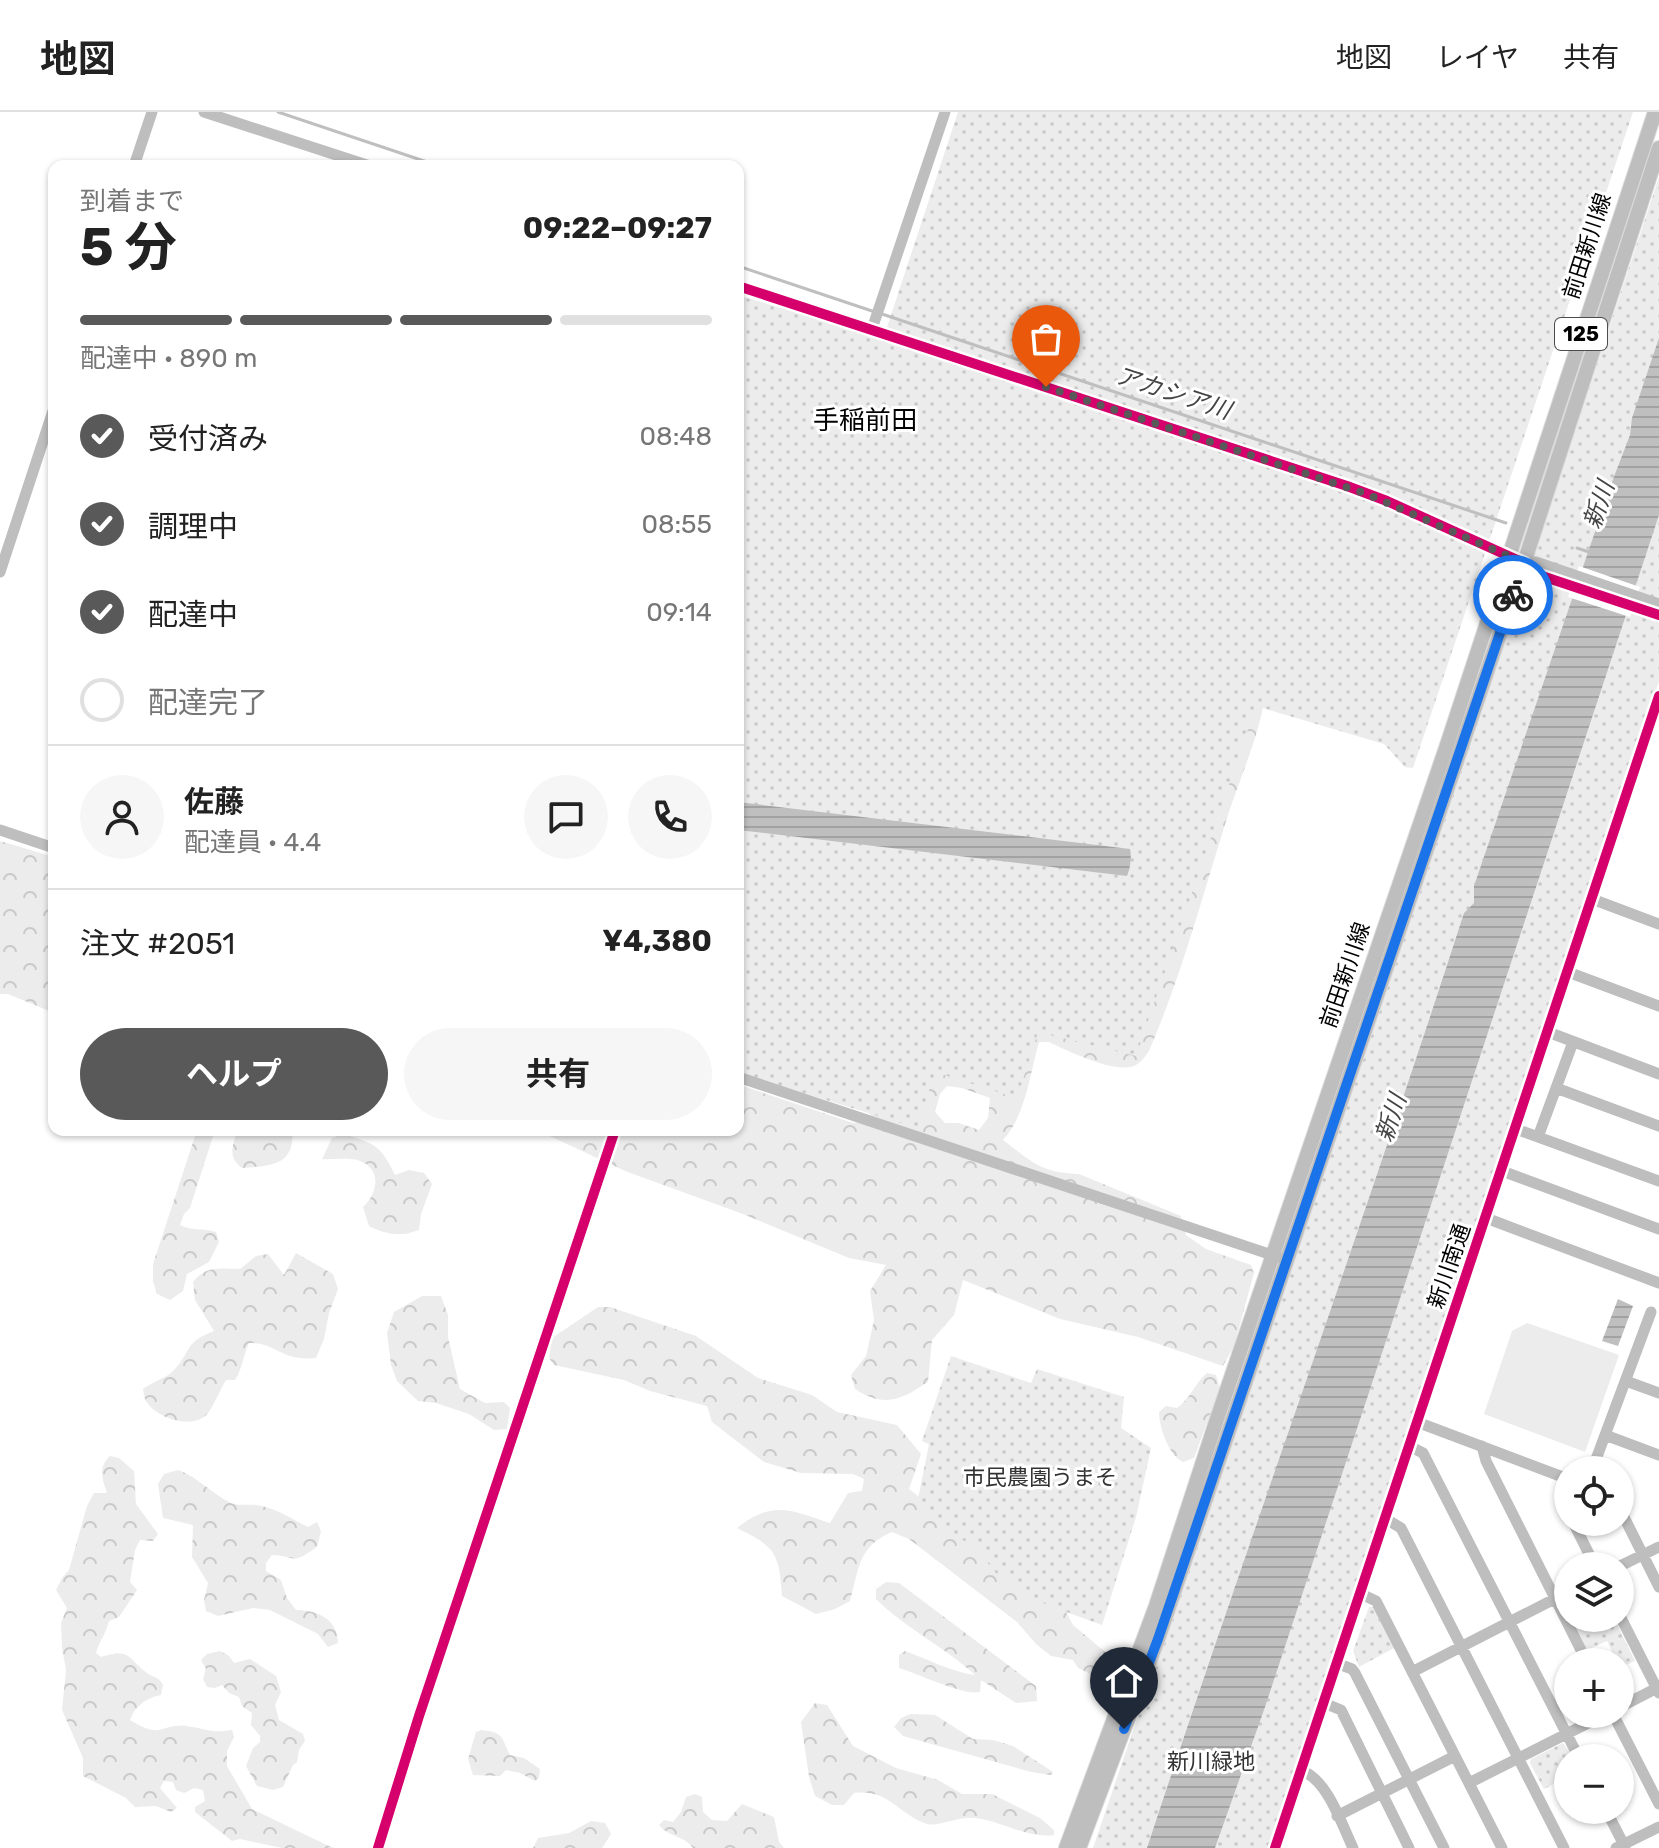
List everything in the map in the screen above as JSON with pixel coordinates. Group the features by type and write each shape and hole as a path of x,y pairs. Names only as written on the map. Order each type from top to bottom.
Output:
{"main road":[{"name":"前田新川線","path":"1079,1848 1158,1639 1655,112"},
{"name":"前田新川線","path":"1066,1848 1531,566 1659,148"}],"street":[{"path":"136,160 152,112"},
{"path":"204,112 352,160"},
{"path":"873,327 945,112"},
{"path":"744,288 873,327 1347,486 1509,557 1659,615"},
{"path":"0,572 48,426"},
{"path":"1531,566 1659,604"},
{"name":"新川南通","path":"1275,1848 1659,696"},
{"path":"0,830 48,846"},
{"path":"1592,899 1659,924"},
{"path":"1568,972 1659,1006"},
{"path":"1548,1032 1659,1074"},
{"path":"1538,1137 1573,1042"},
{"path":"744,1079 1280,1258"},
{"path":"1556,1088 1659,1126"},
{"path":"1516,1129 1659,1181"},
{"path":"378,1848 419,1716 613,1136"},
{"path":"1502,1171 1659,1229"},
{"path":"1486,1218 1659,1283"},
{"path":"1597,1456 1651,1312"},
{"path":"1645,1328 1659,1334"},
{"path":"1626,1381 1659,1393"},
{"path":"1417,1422 1554,1474"},
{"path":"1605,1435 1659,1455"},
{"path":"1409,1446 1423,1453 1572,1744"},
{"path":"1482,1446 1486,1461 1554,1596"},
{"path":"1386,1519 1401,1528 1564,1848"},
{"path":"1634,1536 1659,1587"},
{"path":"1634,1559 1659,1547"},
{"path":"1361,1594 1376,1601 1502,1848"},
{"path":"1412,1672 1554,1599"},
{"path":"1628,1632 1658,1689 1634,1700"},
{"path":"1336,1663 1355,1673 1444,1848"},
{"path":"1324,1703 1341,1710 1409,1848"},
{"path":"1469,1783 1577,1728"},
{"path":"1620,1728 1659,1804"},
{"path":"1337,1816 1455,1756"},
{"path":"1302,1771 1318,1780 1353,1848"},
{"path":"1612,1824 1622,1847 1659,1827"}],"green space":[{"path":"958,112 1633,112 1413,768 1405,767 1384,744 1256,706 1136,1056 1038,1032 1017,1098 935,1072 917,1128 744,1075 744,297 883,339"},
{"name":"新川緑地","path":"1659,177 1659,681 1459,1285 1405,1437 1271,1848 1093,1848 1551,504"},
{"path":"1266,691 1253,744 1189,942 1149,1051 1136,1065 1121,1067 1089,1059 1049,1042 1039,1042 1022,1106 1003,1140 1046,1169 1079,1174 1181,1216 1186,1235 1206,1249 1251,1265 1254,1273 1234,1346 1223,1366 1138,1337 1060,1319 963,1280 954,1315 932,1340 928,1382 892,1399 865,1395 855,1389 851,1375 866,1356 874,1320 870,1291 886,1265 849,1258 743,1214 625,1171 550,1136 744,1136 744,1086 853,1123 876,1120 863,1107 762,1075 744,1083 744,891 1146,825","holes":["947,1086 990,1098 988,1118 979,1130 959,1123 945,1123 935,1112 940,1094"]},
{"path":"0,841 48,855 48,1011 8,994 0,994"},
{"path":"195,1136 213,1136 190,1208 180,1225 216,1232 219,1242 209,1262 187,1274 183,1291 170,1300 157,1294 153,1264"},
{"path":"236,1136 292,1136 290,1151 271,1165 242,1168 234,1160"},
{"path":"350,1136 375,1147 395,1175 409,1170 424,1173 432,1184 421,1214 419,1230 394,1234 369,1226 363,1207 372,1196 375,1176 360,1161 322,1159 332,1138"},
{"path":"296,1253 333,1274 338,1289 316,1358 295,1357 266,1345 249,1343 235,1380 226,1380 210,1411 201,1418 184,1422 166,1417 151,1407 145,1400 143,1389 172,1372 192,1344 214,1331 195,1300 193,1282 203,1273 214,1269 240,1269 256,1256 268,1254 284,1275"},
{"path":"422,1296 441,1296 448,1315 448,1337 460,1389 485,1403 504,1402 510,1408 507,1429 494,1430 469,1414 436,1403 418,1401 397,1381 391,1365 387,1333 394,1312"},
{"path":"598,1307 610,1307 696,1336 758,1378 812,1395 837,1412 897,1425 921,1454 909,1489 1059,1599 1073,1625 1110,1656 1108,1674 1099,1678 1078,1668 1073,1660 1051,1656 1017,1622 909,1539 892,1532 872,1544 866,1552 850,1601 816,1614 782,1596 773,1553 760,1541 737,1528 761,1514 782,1510 830,1523 848,1493 862,1491 864,1479 853,1474 801,1473 764,1462 712,1422 707,1406 650,1391 624,1380 554,1365 549,1358 552,1338"},
{"path":"1527,1323 1619,1355 1585,1452 1484,1414 1512,1331"},
{"name":"市民農園うまそ","path":"951,1356 1031,1383 1037,1369 1124,1397 1121,1428 1151,1448 1136,1517 1102,1625 1047,1605 996,1573 975,1547 949,1532 918,1499 929,1444 922,1441"},
{"path":"1207,1373 1216,1375 1220,1388 1194,1458 1183,1462 1173,1454 1166,1440 1159,1412 1166,1406 1177,1408"},
{"path":"110,1456 119,1458 134,1471 136,1504 158,1534 153,1541 140,1540 135,1550 130,1582 137,1590 119,1617 109,1621 96,1653 101,1657 128,1656 163,1685 161,1695 142,1703 130,1720 155,1730 186,1726 213,1731 232,1730 234,1737 227,1751 227,1766 252,1809 333,1848 282,1848 240,1839 232,1841 195,1812 195,1807 205,1801 203,1790 194,1788 184,1793 176,1790 173,1782 164,1781 160,1788 177,1808 171,1812 156,1806 135,1807 126,1798 83,1776 83,1758 62,1710 66,1670 61,1623 67,1608 56,1590 69,1570 87,1506 94,1493 107,1493 102,1469"},
{"path":"178,1470 231,1503 270,1508 308,1527 317,1522 321,1531 317,1547 298,1558 272,1555 266,1563 266,1571 281,1580 287,1598 296,1610 319,1614 330,1622 338,1643 328,1647 318,1634 270,1610 253,1608 218,1616 206,1611 204,1600 208,1583 192,1557 193,1525 163,1518 158,1484 164,1474"},
{"path":"886,1582 899,1583 1036,1686 1037,1701 1016,1703 981,1680 980,1692 973,1692 899,1668 899,1655 905,1651 975,1675 876,1599 876,1589"},
{"path":"1369,1607 1373,1607 1394,1648 1359,1667 1353,1651"},
{"path":"1578,1632 1621,1632 1629,1648 1610,1648 1607,1641 1586,1648"},
{"path":"220,1651 234,1663 250,1659 276,1676 281,1692 275,1705 279,1720 303,1734 305,1741 283,1787 273,1790 257,1786 246,1766 253,1748 260,1742 260,1736 251,1725 252,1713 242,1706 239,1697 229,1693 222,1685 207,1687 203,1679 206,1669 201,1660 207,1654"},
{"path":"815,1703 827,1705 853,1746 896,1768 938,1780 962,1794 992,1794 1040,1818 1054,1830 1054,1835 1034,1834 975,1818 927,1824 885,1798 866,1793 854,1793 844,1805 832,1805 815,1796 801,1722"},
{"path":"911,1714 935,1715 973,1739 993,1740 1013,1746 1053,1772 1051,1775 1031,1772 903,1736 894,1727 901,1718"},
{"path":"481,1730 498,1734 510,1755 524,1758 540,1769 539,1778 535,1781 506,1770 500,1776 473,1775 468,1759 476,1732"},
{"path":"1554,1748 1554,1784 1544,1789 1530,1763 1531,1759"},
{"path":"695,1794 702,1797 703,1812 712,1820 727,1821 742,1804 774,1817 779,1842 784,1848 693,1848 659,1825 664,1820 673,1822 681,1812 686,1797"},
{"path":"591,1821 605,1823 611,1834 602,1848 533,1848 538,1838 569,1833"}],"shaded area":[{"path":"1659,338 1659,515 1265,1707 1215,1848 1147,1848 1464,913 1474,903 1474,886 1630,435 1632,418"},
{"path":"744,803 1130,849 1127,876 744,831"},
{"path":"1618,1299 1633,1306 1618,1346 1602,1341"}],"pier":[{"path":"1579,566 1640,587 1630,617 1568,597"}],"waterway":[{"name":"アカシア川","path":"278,112 421,160"},
{"name":"アカシア川","path":"744,268 875,312"},
{"name":"アカシア川","path":"882,314 1506,523"},
{"name":"アカシア川","path":"1577,548 1592,553"}],"cycle path":[{"path":"744,288 1347,486 1524,563 1533,573 1659,615"},
{"path":"1275,1848 1659,696"},
{"path":"378,1848 419,1716 613,1136"}],"way so far":[{"path":"1046,387 1387,501 1524,563 1513,595"}],"district":[{"name":"手稲前田","path":"865,420"}],"route":[{"path":"1124,1729 1158,1639 1513,595"}],"water label":[{"name":"新川","path":"1599,505"},
{"name":"新川","path":"1391,1118"}]}
